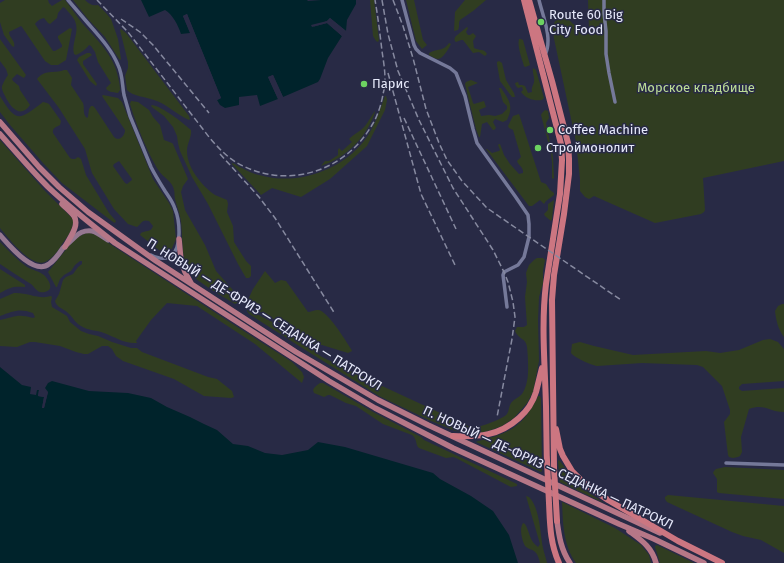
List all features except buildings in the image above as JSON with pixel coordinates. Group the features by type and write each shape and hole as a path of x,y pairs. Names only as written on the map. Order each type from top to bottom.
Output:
{"highway":[{"path":"524,0 561,144 561,212"},
{"path":"529,0 568,143 569,159 569,174 551,274 544,298 544,361 550,467 558,521"},
{"path":"551,274 553,406 550,467 550,520 552,546 559,563"},
{"path":"453,436 473,437 490,434 503,430 516,421 530,405 536,393 544,361"},
{"path":"553,406 560,449 566,462 579,479 594,492 678,541"},
{"name":"П. НОВЫЙ — ДЕ-ФРИЗ — СЕДАНКА — ПАТРОКЛ","path":"678,541 722,563"}],"main road":[{"name":"П. НОВЫЙ — ДЕ-ФРИЗ — СЕДАНКА — ПАТРОКЛ","path":"0,122 39,167 59,187 88,212 156,261 296,352 378,400 678,541"},
{"name":"П. НОВЫЙ — ДЕ-ФРИЗ — СЕДАНКА — ПАТРОКЛ","path":"0,134 48,187 83,218 115,243 329,380 375,408 447,445 704,563"},
{"path":"0,235 16,252 37,267 43,267 49,264 56,257 64,247 76,224 75,218 50,193 48,187"},
{"path":"64,247 77,235 90,231 115,243"},
{"path":"179,239 181,261 185,272 193,285"},
{"path":"558,521 559,537 562,548 570,563"},
{"path":"618,524 644,542 652,553 656,563"}],"street":[{"path":"68,0 103,40 119,66 125,100 130,116 151,165 176,210 179,239 174,253 166,258 154,257 121,236"},
{"path":"402,0 414,45 420,53 450,68 456,73 465,96 472,129 477,143 528,215 528,238 524,257 518,265 504,272 502,275 507,307"},
{"path":"539,0 548,40 548,49 545,55"},
{"path":"604,0 608,73 615,102"},
{"path":"726,463 784,465"}],"green space":[{"path":"5,0 48,0 52,6 62,0 65,0 82,23 109,54 116,69 120,90 118,93 110,92 106,88 111,83 98,62 95,52 91,46 89,45 76,55 74,54 73,50 77,29 73,17 65,8 63,7 58,13 57,18 50,24 44,18 35,24 53,51 62,47 58,36 70,28 72,29 66,60 58,65 51,65 45,61 21,26 9,32 14,43 14,47 4,35 0,22 0,3"},
{"path":"73,0 85,0 88,3 98,5 111,19 118,39 120,60 105,37"},
{"path":"370,0 374,0 378,42 373,36"},
{"path":"406,0 414,0 423,40 427,45 422,49 416,41"},
{"path":"465,0 486,0 460,20 458,30 454,31 455,12"},
{"name":"Морское кладбище","path":"588,0 784,0 784,161 703,178 704,212 701,214 655,223 594,196 589,199 585,197 580,191 576,142 553,30 556,19 564,14 573,24 589,30"},
{"path":"467,27 466,32 468,35 473,33 476,36 473,41 474,48 483,50 487,54 485,56 479,52 473,53 463,40 455,41 456,36"},
{"path":"121,29 126,33 189,116 189,120 159,102 136,95 127,90 125,76 128,68 128,62"},
{"path":"0,39 26,75 24,78 17,74 12,79 19,86 30,105 23,111 17,110 8,102 2,88 8,75 6,69 0,61"},
{"path":"519,39 523,40 530,65 525,67 519,49"},
{"path":"449,43 451,44 449,48 440,59 429,55 429,53 445,48"},
{"path":"87,53 92,55 83,61 83,64 97,84 96,86 90,81 77,60 79,57"},
{"path":"499,61 502,63 506,80 515,97 512,97 500,81 497,64"},
{"path":"533,68 536,70 544,98 542,100 533,100 528,98 521,92 523,90 522,87 518,88 515,83 518,82 519,85 525,86 528,93 532,92 534,80"},
{"path":"67,70 72,78 71,85 83,103 85,116 87,118 88,117 89,109 93,106 114,137 118,139 123,136 125,130 102,96 118,98 122,102 153,179 173,211 176,239 171,250 166,253 159,250 140,235 141,233 152,228 153,226 149,221 143,221 137,227 128,224 114,209 92,173 85,149 59,108 37,79 43,74","holes":["119,161 132,179 127,184 125,183 113,166 114,164"]},
{"path":"471,80 478,83 468,87 473,103 484,101 486,107 479,110 481,116 495,116 502,114 507,109 507,106 503,102 499,88 501,88 510,103 510,111 507,120 503,122 495,119 493,122 496,128 494,130 487,122 482,124 480,137 476,129 465,84"},
{"path":"0,96 11,111 15,115 19,116 29,113 43,102 49,104 61,121 60,125 54,129 53,133 70,158 75,159 78,157 81,159 86,175 109,213 116,221 115,223 62,183 43,163 0,112"},
{"path":"385,96 387,100 385,110 367,146 330,179 301,197 272,188 261,195 232,164 233,163 257,175 288,179 303,177 330,168 343,161 354,152 368,136 379,114"},
{"path":"131,101 138,102 149,110 160,125 164,140 173,144 188,179 181,192 185,210 205,245 216,271 240,298 237,303 235,304 209,288 196,279 188,270 184,259 181,219 173,187 159,171 151,156 136,121 130,104"},
{"path":"152,105 178,119 191,130 187,151 192,170 205,187 215,195 227,200 227,212 233,226 234,242 251,266 251,276 249,278 246,278 238,264 208,204 192,177 180,151 177,136 173,127 164,116 151,106"},
{"path":"545,110 548,111 549,118 546,123 553,157 553,179 551,153 541,115"},
{"path":"375,111 367,130 361,138 339,158 321,166 325,161 329,161 338,155 339,148 342,151 352,142 349,139 363,128"},
{"path":"519,114 541,182 546,184 554,193 554,195 544,204 540,200 532,206 529,206 486,149 492,153 499,151 498,145 500,144 504,155 510,164 519,174 523,173 522,168 517,161 521,157 513,130 508,126 513,116"},
{"path":"0,140 45,191 73,219 72,229 59,249 50,259 45,262 40,263 27,257 14,245 0,228"},
{"path":"554,200 551,221 544,214 548,210 548,204"},
{"path":"86,233 96,235 292,362 302,372 304,377 302,383 255,344 197,306 167,303 151,320 136,341 137,343 124,341 101,332 84,328 57,305 55,301 59,294 63,280 73,274 82,264 82,261 75,265 71,271 60,279 57,287 48,272 68,247 78,237"},
{"path":"0,242 23,264 44,275 50,284 50,289 44,292 36,290 31,284 0,264"},
{"path":"537,258 543,258 545,260 543,283 539,297 539,361 533,392 527,403 514,418 502,426 484,432 474,433 455,431 379,396 249,314 247,311 249,310 301,337 316,353 322,357 467,426 476,427 491,423 505,416 508,413 513,400 521,395 525,387 528,378 527,347 525,342 516,334 515,331 517,327 524,327 527,325 525,297 527,282 526,273 529,265"},
{"path":"0,269 25,285 25,287 12,287 0,293"},
{"path":"265,271 275,283 281,280 286,281 308,312 318,310 322,311 336,326 352,351 348,353 322,345 315,345 303,335 248,305 247,302 253,289"},
{"path":"14,293 37,297 51,296 52,307 67,316 70,322 81,331 131,348 137,348 142,352 217,379 232,391 234,397 204,396 174,379 123,361 116,356 112,349 108,346 102,346 88,354 84,354 60,346 35,342 30,342 17,347 0,346 0,320 19,316 35,317 33,313 20,310 0,316 0,299"},
{"path":"784,304 784,337 780,331 775,311 778,306"},
{"path":"770,339 778,342 784,349 784,381 742,384 739,389 742,391 784,388 784,412 763,407 754,407 749,409 741,437 742,452 740,456 733,458 729,457 728,455 724,422 730,414 730,410 722,386 703,367 697,365 642,363 597,366 583,361 571,353 572,344 580,342 633,355 706,351 720,353 739,350 763,340"},
{"path":"320,383 323,383 424,440 517,484 517,486 511,487 456,458 446,458 419,448 412,435 383,424 356,406 330,395 324,397 314,393 313,389"},
{"path":"538,396 540,396 541,399 541,472 476,442 502,434 516,426 527,415"},
{"path":"559,460 571,477 579,485 604,503 560,482"},
{"path":"725,467 784,470 784,499 717,492 717,479 713,473 716,469"},
{"path":"668,495 784,506 784,553 761,540 732,532 667,502 665,497"},
{"path":"526,496 533,502 537,514 547,563 540,563 534,551 527,548 523,541 521,531 523,523 527,527 535,545 538,547 540,544"},
{"path":"562,502 615,528 641,545 649,555 651,563 576,563 568,549 566,541 563,526"},
{"path":"657,545 694,563 660,563 655,547"}],"shaded area":[{"path":"141,0 356,0 356,4 347,20 346,31 330,18 327,21 312,27 327,23 342,36 328,58 318,82 283,97 273,75 268,77 278,99 260,106 257,95 239,97 239,105 225,108 220,105 217,100 221,98 187,14 183,16 190,33 181,34 175,20 168,12 165,10 149,17"},
{"path":"0,367 22,385 31,387 30,394 36,395 37,390 39,390 38,396 44,397 42,408 44,408 48,392 45,388 48,383 52,381 89,391 128,393 151,398 217,430 233,444 248,446 265,453 282,455 308,450 318,442 345,447 433,473 440,479 471,496 493,511 509,535 518,563 0,563"}],"pier":[{"path":"187,14 221,98 217,100 216,98 218,97 186,16 192,32 191,35 183,16"},
{"path":"330,18 346,31 344,33 330,21 329,22 343,35 342,36 327,23 312,27 311,25 327,21"},
{"path":"273,75 283,97 281,98 271,78 279,98 278,99 268,77"},
{"path":"39,390 41,390 40,394 45,396 45,391 48,392 44,408 42,408 44,397 38,396"}],"railway":[{"path":"97,0 128,32 209,137 221,150 234,161 243,166 261,173 280,176 298,175 316,171 332,164 348,154 361,141 374,122 382,101 385,78 375,0"},
{"path":"382,0 388,34 398,71 419,120 453,188 493,250 508,282 515,317 497,417"},
{"path":"393,0 413,58 426,109 447,160 462,181 487,208 621,300"},
{"path":"121,19 140,32 153,45 209,113"},
{"path":"388,73 421,194 455,265"},
{"path":"404,118 456,229"},
{"path":"220,154 259,197 275,218 335,314"}],"place":[{"name":"Route 60 Big City Food","path":"541,22"},
{"name":"Парис","path":"364,84"},
{"name":"Coffee Machine","path":"550,130"},
{"name":"Строймонолит","path":"538,148"}]}
